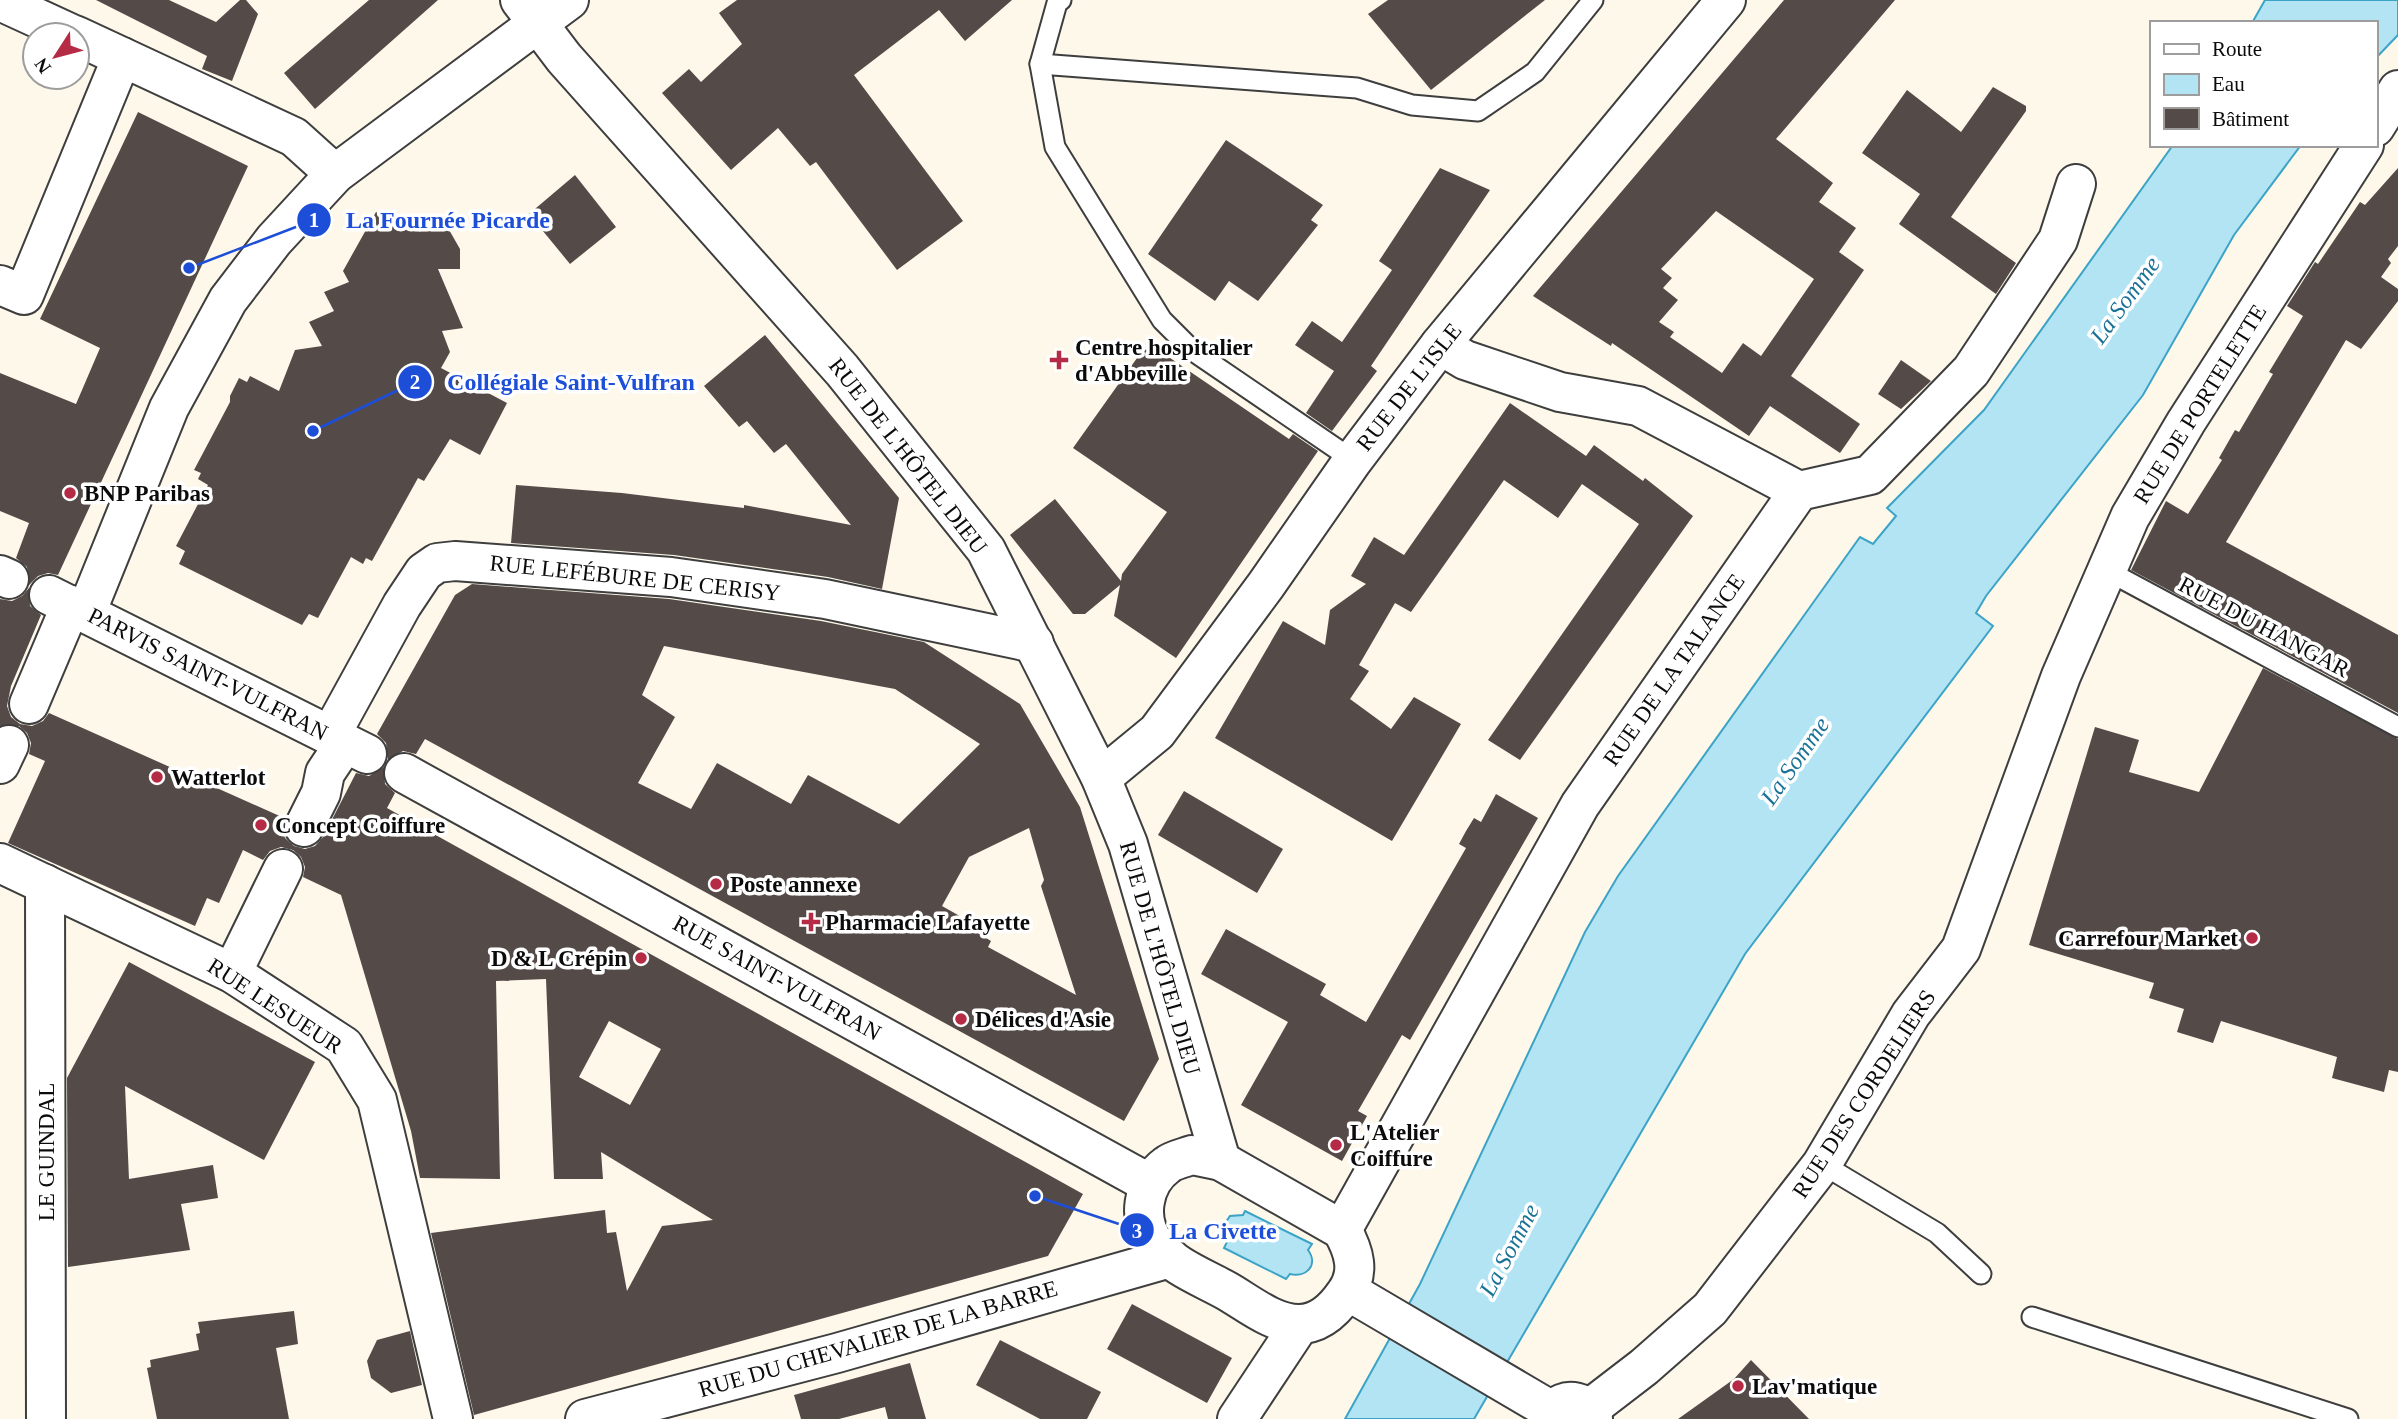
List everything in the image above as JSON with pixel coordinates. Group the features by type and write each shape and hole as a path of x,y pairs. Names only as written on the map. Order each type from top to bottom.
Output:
{"street":[{"path":"29,704 69,604 169,408 228,300 274,240 335,174 529,12 569,0"},
{"name":"RUE DE L'ISLE","path":"1101,778 1157,732 1266,585 1353,460 1440,345 1726,0"},
{"path":"0,1 43,21"},
{"name":"RUE DE L'HÔTEL DIEU","path":"529,12 564,58 842,370 986,551 1101,778 1128,844 1221,1161"},
{"path":"91,43 294,137 335,174"},
{"path":"0,285 24,295 122,57"},
{"path":"2377,124 2398,90"},
{"name":"RUE DE PORTELETTE","path":"2061,676 2130,517 2186,422 2363,147"},
{"path":"1440,345 1465,360 1560,392 1638,407 1799,491 1870,475 1971,370 2057,240 2076,184"},
{"name":"RUE DE LA TALANCE","path":"1342,1230 1580,806 1799,491"},
{"name":"RUE LEFÉBURE DE CERISY","path":"347,744 401,605 424,572 437,563 455,561 671,577 825,599 1034,643"},
{"name":"PARVIS SAINT-VULFRAN","path":"69,604 347,744"},
{"name":"RUE DES CORDELIERS","path":"1560,1410 1644,1367 1710,1309 1822,1164 1911,1014 1961,949 2061,676"},
{"path":"304,827 321,793 325,773 347,744"},
{"name":"RUE SAINT-VULFRAN","path":"404,773 1150,1184"},
{"name":"RUE LESUEUR","path":"0,863 232,973 344,1046 377,1100 453,1419"},
{"path":"232,973 283,869"},
{"name":"LE GUINDAL","path":"45,884 46,1419"},
{"path":"1192,1155 1221,1161 1342,1230 1352,1248 1355,1272 1348,1292 1327,1316 1300,1324 1275,1319 1170,1258 1155,1244 1144,1219 1144,1200 1150,1184 1167,1164 1192,1155"},
{"name":"RUE DU CHEVALIER DE LA BARRE","path":"585,1419 837,1353 1170,1258"},
{"path":"1348,1292 1560,1410"},
{"path":"1237,1419 1300,1324"}],"lane":[{"path":"1061,0 1057,4 1040,64 1055,147 1163,320 1193,351 1353,460"},
{"path":"1040,64 1357,88 1412,105 1478,111 1535,72 1593,0"},
{"name":"RUE DU HANGAR","path":"2106,570 2398,727"},
{"path":"1822,1164 1937,1233 1981,1274"},
{"path":"2032,1317 2348,1419"}],"water":[{"path":"2265,0 2398,0 2398,35 2377,57 2377,21 2253,21"},
{"name":"La Somme","path":"2172,147 2300,147 2234,235 2143,395 1986,596 1976,613 1993,626 1745,954 1474,1419 1345,1419 1420,1284 1585,932 1618,876 1860,537 1873,544 1896,516 1887,508 1984,410"},
{"path":"1245,1211 1312,1244 1308,1250 1312,1261 1309,1269 1301,1274 1290,1274 1286,1279 1224,1248 1227,1242 1221,1229 1230,1216 1243,1215"}],"building":[{"path":"96,0 169,0 216,22 240,0 246,0 258,14 232,81 202,69 207,56"},
{"path":"369,0 438,0 315,109 284,73"},
{"path":"737,0 1012,0 965,41 939,10 854,75 963,221 897,270 816,162 810,166 778,128 731,170 662,93 689,69 701,82 742,44 719,13"},
{"path":"1388,0 1545,0 1431,90 1368,14"},
{"path":"1784,0 1895,0 1776,139 1833,183 1819,202 1856,228 1839,252 1864,270 1791,376 1860,424 1840,453 1770,406 1749,436 1612,343 1611,346 1533,296","holes":["1716,211 1814,279 1761,356 1743,343 1722,373 1670,337 1674,332 1659,322 1678,300 1663,288 1672,278 1661,269"]},
{"path":"1993,87 2026,106 2026,111 1951,217 2016,263 1996,294 1899,224 1920,194 1862,153 1907,90 1961,132"},
{"path":"138,112 248,166 58,575 48,573 38,576 29,585 27,567 16,558 29,523 0,511 0,373 76,404 100,348 40,319"},
{"path":"1226,140 1323,205 1311,220 1318,225 1258,301 1229,281 1215,301 1148,254"},
{"path":"1440,168 1490,190 1371,366 1377,371 1332,431 1306,413 1334,371 1295,345 1312,321 1342,342 1392,270 1379,261"},
{"path":"2398,168 2398,246 2388,259 2391,263 2381,277 2398,289 2398,301 2361,349 2346,340 2226,542 2398,635 2398,713 2131,570 2166,501 2188,514 2222,460 2219,458 2235,430 2239,432 2273,374 2269,372 2303,316 2287,306 2315,262 2318,264 2360,202 2365,205"},
{"path":"575,175 616,227 570,264 529,214"},
{"path":"376,212 393,222 444,221 460,249 460,269 438,269 463,328 442,331 450,352 441,368 507,403 480,455 450,439 424,481 418,478 372,561 366,558 363,564 351,557 318,618 309,614 302,625 179,564 185,551 176,546 208,485 198,479 201,473 194,470 230,402 230,396 239,378 247,382 250,376 279,391 295,350 322,346 309,322 334,311 324,292 349,282 343,271"},
{"path":"765,335 899,498 882,589 828,577 674,555 511,543 516,485 622,493 744,508 744,505 851,525 786,444 774,453 747,421 739,427 704,386"},
{"path":"1154,347 1289,439 1293,434 1318,451 1176,658 1114,616 1120,585 1085,614 1073,614 1010,535 1055,499 1121,581 1122,574 1167,512 1073,448 1142,351"},
{"path":"1901,360 1931,381 1901,409 1878,394"},
{"path":"1510,403 1586,456 1594,445 1643,481 1645,478 1693,516 1520,760 1488,740 1639,524 1582,484 1558,518 1504,480 1411,612 1395,603 1359,665 1369,671 1350,699 1391,729 1414,697 1461,724 1392,841 1215,738 1283,621 1325,645 1330,610 1366,584 1351,576 1374,537 1404,555"},
{"path":"472,584 669,599 821,621 924,642 1020,704 1080,807 1159,1059 1124,1121 425,739 416,754 403,751 388,760 386,743 377,734 455,595","holes":["664,646 895,689 980,744 899,824 808,775 791,804 717,763 691,809 638,783 675,717 642,695","1029,828 1044,880 1041,886 1076,995 988,947 991,941 978,933 981,928 942,906 969,857"]},
{"path":"29,588 30,606 41,615 11,686 7,706 11,717 20,724 32,726 43,721 49,713 284,818 282,828 285,838 294,846 305,849 315,846 323,837 356,773 369,776 384,767 385,784 395,793 387,808 1083,1194 1048,1256 474,1415 431,1233 605,1210 607,1233 616,1232 627,1291 662,1226 713,1220 601,1152 603,1179 554,1179 546,979 496,981 500,1179 420,1178 411,1131 341,895 303,877 305,867 301,857 293,850 281,847 270,851 263,860 243,850 219,903 207,898 195,926 8,843 45,761 29,754 31,743 27,733 19,726 0,726 0,599 12,601 22,596","holes":["609,1021 661,1049 630,1105 579,1077"]},
{"path":"2263,668 2398,739 2398,1072 2389,1070 2384,1092 2332,1078 2337,1057 2221,1021 2213,1043 2177,1032 2184,1009 2149,998 2154,983 2029,945 2095,727 2139,740 2129,772 2199,792"},
{"path":"1184,791 1283,849 1257,893 1158,835"},
{"path":"1496,794 1538,818 1410,1040 1402,1035 1358,1111 1367,1116 1342,1161 1241,1105 1288,1022 1201,974 1226,929 1326,984 1320,995 1366,1022 1466,848 1459,844 1466,831 1474,818 1481,822"},
{"path":"129,962 315,1062 264,1160 125,1086 129,1179 213,1165 218,1198 181,1204 190,1250 68,1267 67,1078"},
{"path":"1132,1304 1232,1358 1207,1403 1107,1349"},
{"path":"294,1311 298,1344 276,1348 289,1419 157,1419 147,1368 151,1367 150,1360 199,1350 196,1334 200,1333 198,1322"},
{"path":"410,1331 422,1385 391,1393 371,1378 367,1361 377,1340"},
{"path":"1000,1340 1101,1392 1087,1419 1040,1419 976,1385"},
{"path":"1751,1360 1809,1419 1678,1419 1734,1379"},
{"path":"910,1363 926,1419 888,1419 885,1407 839,1419 801,1419 794,1395"}],"place":[{"name":"La Fournée Picarde","path":"189,268"},
{"name":"Centre hospitalier d'Abbeville","path":"1059,360"},
{"name":"Collégiale Saint-Vulfran","path":"313,431"},
{"name":"BNP Paribas","path":"70,493"},
{"name":"Watterlot","path":"157,777"},
{"name":"Concept Coiffure","path":"261,825"},
{"name":"Poste annexe","path":"716,884"},
{"name":"Pharmacie Lafayette","path":"811,922"},
{"name":"Carrefour Market","path":"2252,938"},
{"name":"D & L Crépin","path":"641,958"},
{"name":"Délices d'Asie","path":"961,1019"},
{"name":"L'Atelier Coiffure","path":"1336,1145"},
{"name":"La Civette","path":"1035,1196"},
{"name":"Lav'matique","path":"1738,1386"}]}
